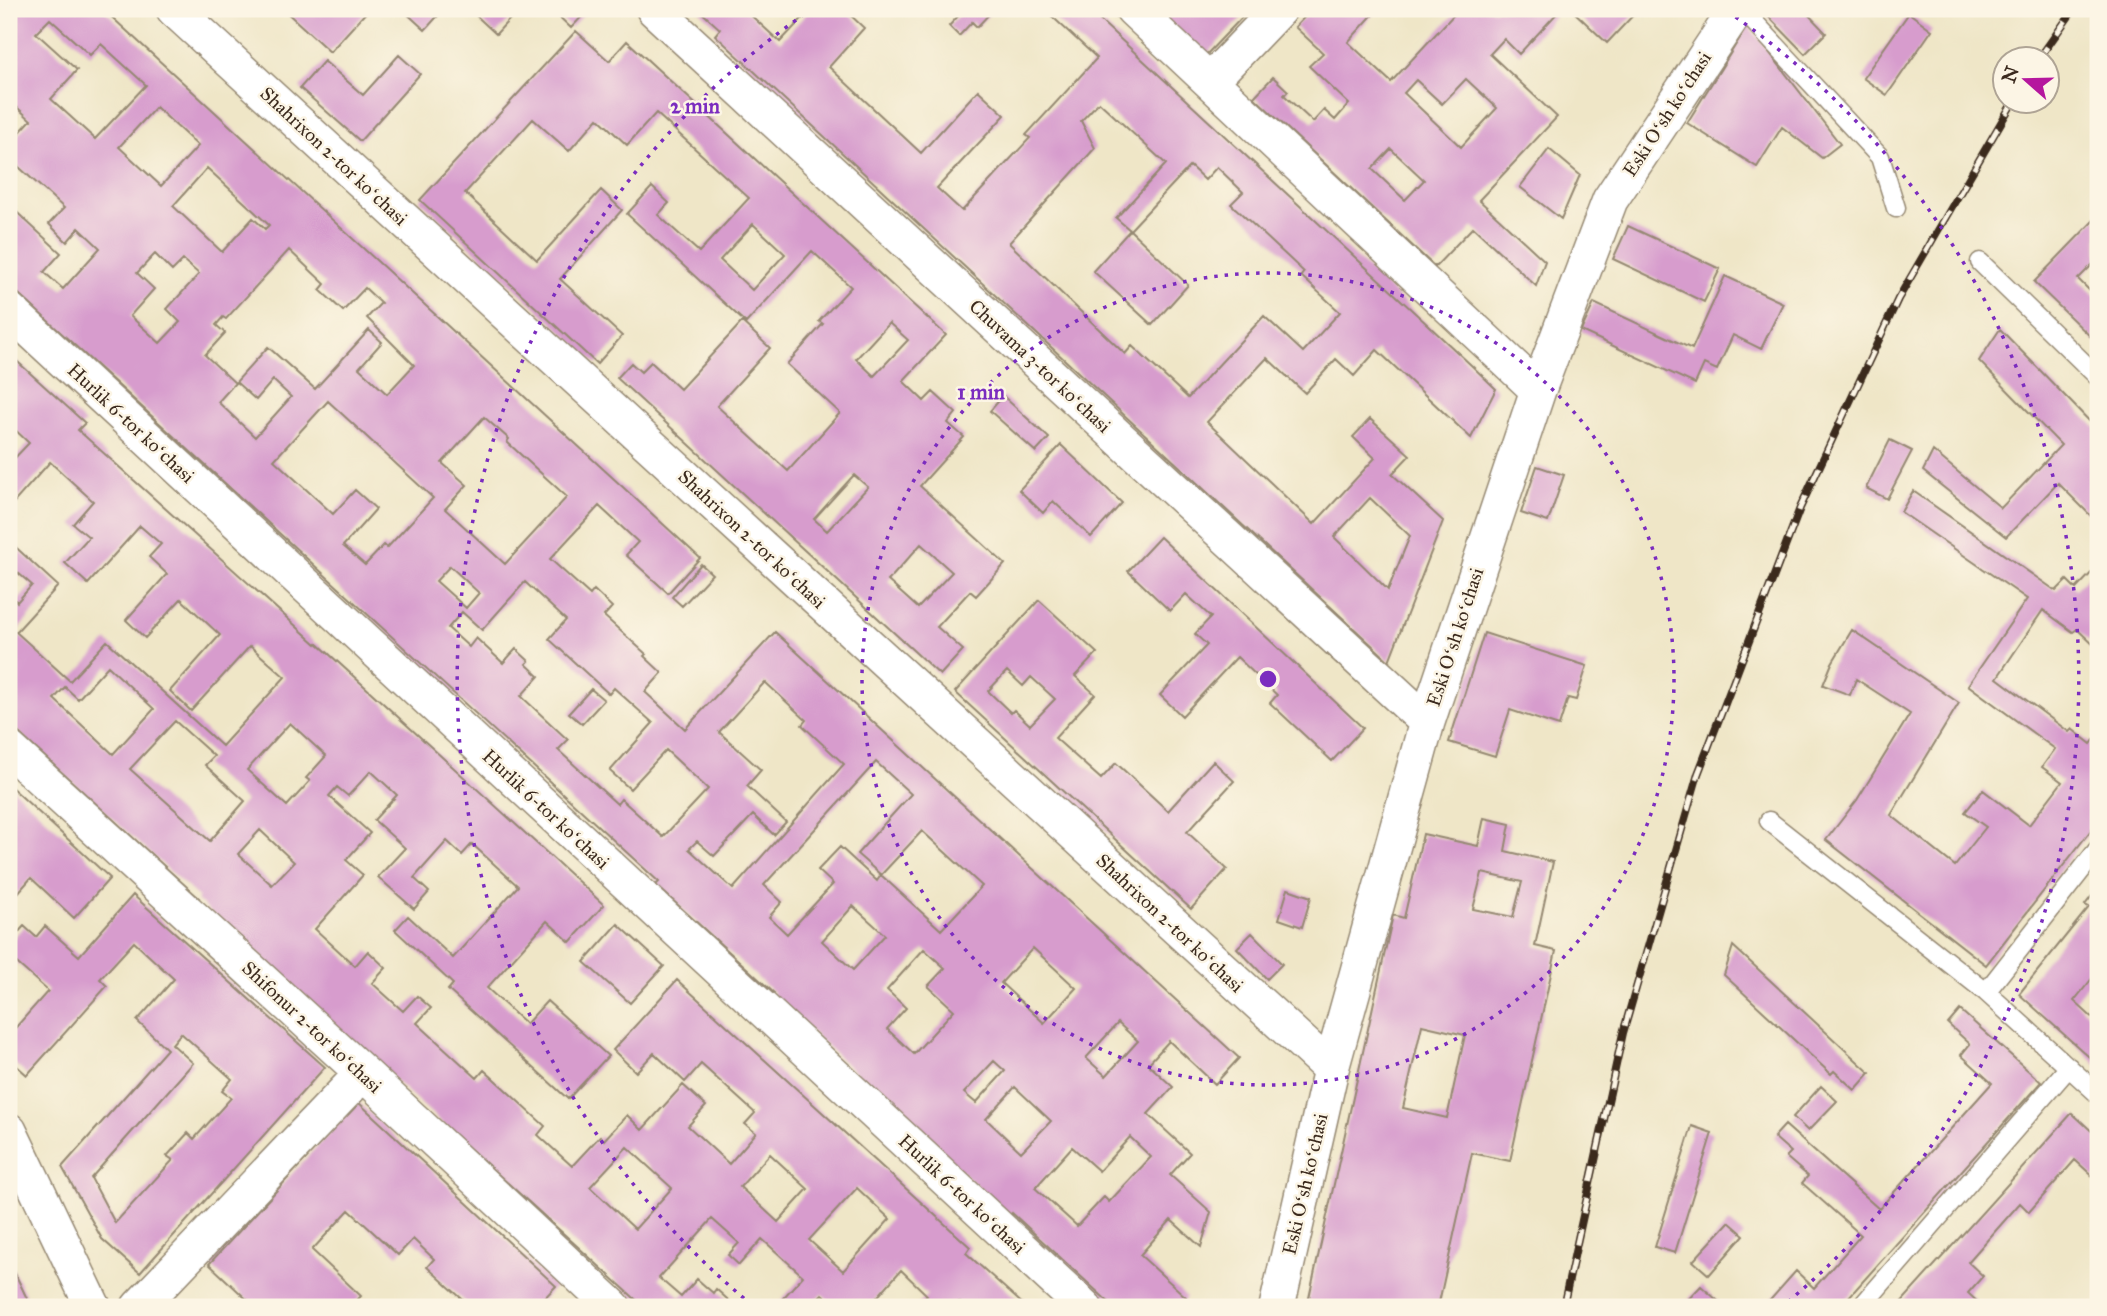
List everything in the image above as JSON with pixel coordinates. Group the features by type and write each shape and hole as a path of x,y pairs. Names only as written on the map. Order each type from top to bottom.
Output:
{"street":[{"name":"Shahrixon 2-tor koʻchasi","path":"174,9 1331,1069"},
{"name":"Chuvama 3-tor koʻchasi","path":"654,9 1427,723"},
{"path":"1133,9 1538,390"},
{"path":"1210,81 1279,9"},
{"name":"Eski Oʻsh koʻchasi","path":"1277,1307 1331,1069 1427,723 1538,390 1610,200 1737,9"},
{"name":"Hurlik 6-tor koʻchasi","path":"9,310 1084,1307"},
{"name":"Shifonur 2-tor koʻchasi","path":"9,749 363,1073 576,1292 614,1307"},
{"path":"139,1307 363,1073"},
{"path":"9,1131 93,1307"}],"lane":[{"path":"1742,9 1880,157 1896,208"},
{"path":"1980,262 2098,377"},
{"path":"1769,821 1986,992 2098,1094"},
{"path":"1986,992 2098,849"},
{"path":"1861,1307 2069,1068"}],"building":[{"path":"22,9 103,9 700,558 668,593 626,555 638,542 599,506 550,559 590,595 594,590 612,607 604,616 646,654 644,656 662,673 645,692 685,729 775,632 1239,1058 1215,1084 1169,1041 1148,1064 1173,1087 1148,1114 1190,1153 1170,1175 1211,1212 1201,1247 1171,1220 1140,1255 1186,1297 1183,1307 1114,1307 1012,1213 1009,1216 656,885 659,882 9,285 9,205 61,253 44,272 63,289 100,248 79,228 67,242 49,224 64,208 9,158 9,144 31,120 9,100 9,23","holes":["50,19 90,55 101,44 146,85 95,139 51,99 77,70 36,33","156,107 198,146 161,186 119,147","207,168 269,225 265,229 253,218 222,252 173,206","289,250 325,284 320,290 343,311 365,288 381,303 367,318 414,365 387,394 359,368 382,342 369,330 315,389 268,347 236,382 256,400 273,380 291,397 255,437 218,402 235,383 205,355 225,333 216,325 223,317 226,319","155,254 172,271 183,260 199,274 167,309 180,322 160,343 130,316 154,289 137,273","328,401 433,498 387,548 384,545 365,565 343,546 376,509 355,490 333,514 274,460","484,417 567,497 505,564 445,509 467,485 442,463","450,566 479,593 466,608 436,581","525,582 566,620 549,639 609,694 614,688 653,723 610,771 630,789 666,750 708,789 663,837 621,799 617,804 558,750 568,740 521,696 539,676 526,664 529,661 516,649 503,663 476,638 469,647 448,628 462,612 482,630","765,682 806,720 802,725 844,764 733,889 689,849 697,841 714,856 753,815 774,835 786,822 747,786 761,770 719,732","876,762 911,794 857,854 881,875 877,881 840,847 818,870 833,884 787,934 769,917 782,902 764,885","922,831 982,886 941,930 881,875","853,906 885,935 853,970 822,941","1033,948 1076,988 1044,1023 1001,983","924,949 945,968 928,986 954,1010 914,1054 887,1029 906,1008 887,990","1118,1023 1138,1041 1106,1076 1086,1058","994,1061 1005,1071 976,1103 964,1093","1015,1087 1051,1121 1021,1152 986,1119","1130,1137 1151,1157 1109,1202 1104,1197 1077,1226 1035,1188 1072,1147 1099,1171"]},
{"path":"283,9 369,9 330,52"},
{"path":"402,9 444,9 425,30"},
{"path":"469,9 519,9 496,34"},
{"path":"551,9 589,9 571,28"},
{"path":"698,9 744,9 780,42 811,9 844,9 864,28 829,67 921,153 978,90 1005,115 937,188 962,211 1030,138 1026,135 1097,58 1044,9 1088,9 1471,365 1496,389 1471,438 1377,350 1354,376 1336,359 1305,393 1267,358 1207,422 1314,524 1375,458 1353,437 1370,419 1410,455 1392,474 1443,521 1389,661 715,35 720,29","holes":["1099,102 1166,164 1116,218 1130,230 1190,166 1205,180 1217,167 1243,192 1231,204 1304,272 1301,276 1340,312 1303,352 1264,316 1188,398 1132,346 1125,354 1009,243 1095,148 1081,121","1370,498 1410,536 1388,590 1334,537"]},
{"path":"954,9 994,9 977,27 972,22 959,36 949,26 960,14"},
{"path":"1155,9 1250,9 1205,56"},
{"path":"1312,9 1378,9 1348,42 1391,82 1459,9 1561,9 1519,54 1504,39 1490,54 1557,117 1479,200 1545,261 1536,286 1473,227 1435,267 1254,97 1273,77 1288,91 1284,95 1313,122 1324,110 1335,120 1349,104 1309,66 1323,53 1295,27","holes":["1466,79 1497,108 1461,147 1404,93 1416,80 1442,104","1391,149 1424,180 1405,200 1372,169"]},
{"path":"1571,9 1639,9 1607,43"},
{"path":"1776,9 1803,9 1826,33 1805,54 1768,16"},
{"path":"1909,13 1932,30 1887,95 1863,78"},
{"path":"1748,25 1840,144 1822,158 1782,127 1757,167 1687,123"},
{"path":"576,31 609,61 627,41 946,335 903,381 924,401 933,392 956,413 948,423 964,437 920,486 1005,564 976,596 970,591 937,627 963,650 940,675 617,378 631,363 641,372 651,362 680,389 742,322 770,348 717,406 788,471 840,413 787,364 823,324 819,321 851,287 812,251 746,323 627,214 652,187 669,203 658,215 699,252 749,198 656,113 627,145 598,118 569,151 533,119 465,193 537,260 601,190 622,210 560,279 622,336 597,364 420,200","holes":["753,224 785,254 752,290 720,260","889,323 908,340 874,376 856,359","854,475 868,487 827,531 814,519","921,544 952,572 918,608 888,581"]},
{"path":"399,55 420,74 360,141 300,88 324,61 363,95"},
{"path":"1549,149 1580,175 1561,219 1520,187"},
{"path":"2097,217 2098,259 2078,279 2098,299 2098,344 2034,282"},
{"path":"1628,226 1720,269 1704,302 1613,259"},
{"path":"1130,230 1188,285 1152,325 1093,271"},
{"path":"1725,276 1783,303 1761,349 1733,335 1717,370 1704,364 1695,384 1581,331 1594,303 1692,349"},
{"path":"2000,329 2098,430 2098,523 2058,483 2006,537 1923,471 1933,451 2001,508 2061,445 1979,361"},
{"path":"9,354 85,423 78,430 604,905 570,942 547,921 487,988 526,1024 547,1001 608,1056 568,1099 448,990 453,984 395,930 408,916 453,958 518,886 472,844 462,855 447,841 414,878 429,892 414,909 378,877 405,848 374,820 397,795 371,771 348,796 337,787 329,796 370,833 346,860 363,875 315,929 355,966 368,951 386,968 372,983 403,1011 417,996 431,1008 417,1023 477,1078 484,1070 545,1126 538,1135 572,1166 600,1136 604,1140 627,1115 642,1130 683,1085 706,1106 688,1126 729,1164 756,1133 745,1124 755,1113 701,1064 685,1082 654,1053 636,1072 613,1050 677,980 970,1247 966,1253 1026,1307 965,1307 959,1302 954,1307 916,1307 927,1295 901,1270 873,1302 878,1307 837,1307 822,1294 809,1307 775,1307 803,1276 762,1239 739,1265 728,1255 739,1243 712,1219 659,1278 681,1297 697,1279 713,1293 716,1289 736,1307 644,1307 197,900 199,898 9,724 9,594 17,602 32,585 9,565 9,541 58,586 16,632 70,681 107,641 222,746 285,677 250,646 191,711 170,691 220,635 181,599 145,638 126,620 167,574 149,557 161,544 140,526 88,584 65,563 89,537 73,524 93,501 50,462 9,508 9,464 29,443 9,424","holes":["108,666 154,709 113,754 54,699 65,687 78,699","175,721 214,756 205,765 245,801 210,841 130,769","290,723 326,756 306,778 310,781 287,806 247,770","260,830 294,862 272,885 238,854","627,1147 672,1188 635,1229 590,1187","770,1154 808,1189 778,1222 740,1187","857,1188 890,1219 843,1271 809,1240"]},
{"path":"1003,396 1049,438 1036,452 990,411"},
{"path":"1890,440 1912,451 1887,499 1866,488"},
{"path":"1061,445 1122,503 1091,537 1053,501 1043,513 1019,490"},
{"path":"1537,466 1564,475 1548,522 1521,513"},
{"path":"1913,491 2056,591 2067,580 2076,589 2098,566 2098,645 2096,647 2077,629 2073,632 2043,610 1997,678 2069,732 2072,729 2091,744 2098,735 2098,821 1986,965 1826,840 1857,800 1910,714 1856,679 1850,695 1823,685 1832,663 1852,630 1959,703 1891,815 1955,866 1986,827 1965,812 1983,790 2029,825 2062,782 2042,767 2055,749 1968,685 2027,599 1901,512"},
{"path":"1160,537 1363,728 1332,761 1270,703 1277,695 1237,657 1182,716 1160,695 1207,645 1195,634 1211,617 1186,594 1170,611 1128,571"},
{"path":"701,564 712,574 682,606 672,597"},
{"path":"1039,600 1097,653 1075,676 1095,694 1055,738 1101,779 1116,763 1168,811 1213,761 1234,781 1187,832 1227,869 1191,909 955,692","holes":["1007,671 1023,686 1031,677 1055,699 1030,725 1014,710 1011,713 988,691"]},
{"path":"1484,633 1587,666 1576,700 1568,698 1559,726 1510,710 1495,756 1449,742"},
{"path":"591,689 604,700 582,724 569,713"},
{"path":"9,785 110,878 74,918 31,878 9,903"},
{"path":"1484,818 1510,824 1505,851 1553,862 1535,946 1556,951 1510,1161 1472,1153 1438,1307 1307,1307 1393,915 1404,918 1423,834 1478,846","holes":["1482,873 1522,882 1513,917 1473,909","1422,1025 1465,1035 1447,1118 1403,1108"]},
{"path":"2098,888 2098,971 2074,1001 2098,1023 2098,1065 2019,994 2089,907 2085,905"},
{"path":"1288,889 1311,897 1302,927 1279,919"},
{"path":"133,895 325,1067 140,1273 102,1239 62,1167 167,1049 137,1021 174,979 134,942 100,979 107,986 27,1075 9,1059 9,1035 48,991 9,956 9,943 24,926 36,937 45,926 79,956","holes":["181,1033 232,1079 222,1091 231,1098 194,1139 188,1133 167,1156 173,1160 115,1223 91,1178 193,1063 172,1044"]},
{"path":"618,924 664,966 630,1003 584,962"},
{"path":"1252,933 1282,964 1267,979 1237,948"},
{"path":"1733,946 1870,1073 1855,1090 1834,1071 1831,1074 1724,975"},
{"path":"1960,1010 2041,1082 1840,1307 1764,1307 1796,1271 1814,1288 1861,1235 1802,1183 1808,1176 1786,1157 1791,1152 1774,1137 1785,1125 1879,1209 1992,1083 1961,1055 1970,1044 1948,1024"},
{"path":"1821,1086 1837,1101 1808,1131 1793,1117"},
{"path":"358,1102 556,1286 536,1307 471,1307 427,1267 434,1259 413,1239 398,1255 349,1210 312,1250 361,1296 353,1305 355,1307 255,1307 209,1264"},
{"path":"2072,1113 2098,1137 2098,1181 2075,1160 2029,1212 2020,1203 1968,1262 1983,1276 1968,1293 1983,1307 1897,1307"},
{"path":"1692,1126 1712,1133 1675,1253 1655,1247"},
{"path":"1729,1222 1744,1235 1709,1275 1693,1261"},
{"path":"9,1261 12,1267 31,1307 9,1307"},
{"path":"1701,1286 1725,1307 1681,1307"}],"railway":[{"path":"2048,46 2074,9"},
{"path":"1563,1307 1623,1033 1698,774 1800,508 1898,299 2005,116"}]}
